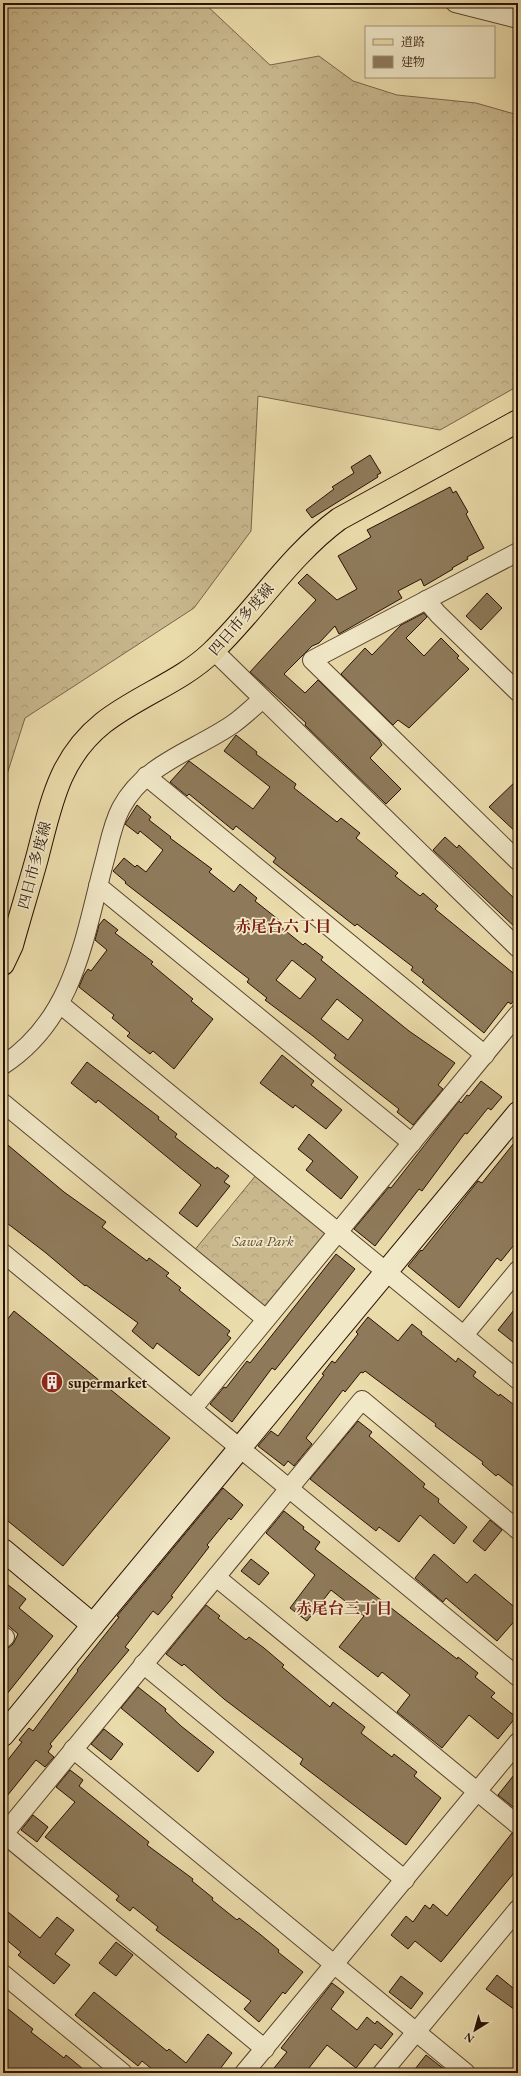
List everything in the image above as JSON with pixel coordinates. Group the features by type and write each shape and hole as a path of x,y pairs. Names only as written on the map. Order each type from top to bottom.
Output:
{"main road":[{"name":"四日市多度線","path":"3,964 12,945 56,787 74,752 88,736 119,711 204,661 247,616 279,575 322,532 353,512 518,421"}],"street":[{"path":"455,3 518,20"},
{"path":"518,552 312,660 518,862"},
{"path":"426,600 438,614 518,692"},
{"path":"214,651 518,948"},
{"path":"3,1065 22,1051 48,1022 60,1004 70,984 84,943 114,826 121,808 146,776 161,764 233,724 263,699"},
{"path":"146,776 485,1055"},
{"path":"98,886 412,1144"},
{"path":"60,1004 518,1380"},
{"path":"193,1408 518,1014"},
{"path":"3,1103 266,1320"},
{"path":"3,1735 518,1113"},
{"path":"3,1253 518,1676"},
{"path":"464,1335 518,1270"},
{"path":"264,2049 3,1834 362,1400 518,1530"},
{"path":"3,1550 93,1626"},
{"path":"216,1577 518,1825"},
{"path":"3,1636 5,1637 3,1639"},
{"path":"143,1664 405,1880"},
{"path":"244,2073 518,1742"},
{"path":"73,1749 466,2073"},
{"path":"382,2073 518,1909"},
{"path":"3,1974 123,2073"}],"green space":[{"path":"3,3 204,3 270,65 319,56 353,81 397,95 476,103 518,115 518,386 440,430 258,396 251,531 194,608 25,718 3,787"},
{"path":"486,3 518,3 518,12"},
{"name":"Sawa Park","path":"257,1174 324,1230 325,1237 266,1306 260,1306 193,1252"}],"building":[{"path":"370,455 381,473 377,475 378,477 312,518 306,510 334,489 332,487 354,473 351,467"},
{"path":"450,487 453,493 456,491 468,512 466,514 484,548 467,557 468,559 424,586 421,579 398,591 402,598 339,634 335,626 319,643 312,646 284,674 305,693 318,680 379,740 382,745 370,758 401,789 386,804 305,725 306,723 250,672 316,600 298,583 307,574 337,600 357,589 338,556 371,537 367,530"},
{"path":"487,593 502,608 481,630 466,616"},
{"path":"424,613 427,617 406,638 424,656 441,638 459,656 457,658 469,669 409,728 398,720 393,725 341,674 365,648 372,655 401,625"},
{"path":"236,735 257,752 256,754 296,784 294,788 337,822 341,818 360,833 356,838 398,873 395,876 420,896 423,893 438,906 435,909 518,977 518,995 511,1004 508,1002 484,1033 422,982 424,980 411,970 413,967 357,924 355,926 273,862 276,858 236,826 233,830 189,794 187,796 170,782 189,761 253,809 270,787 224,751"},
{"path":"518,779 518,834 489,807"},
{"path":"137,805 151,817 149,820 171,837 170,838 212,869 209,872 234,892 240,884 257,898 255,901 279,920 276,923 303,945 305,943 323,957 321,960 409,1031 455,1063 438,1085 443,1089 413,1125 397,1112 399,1109 334,1058 336,1055 265,1000 267,998 247,982 249,979 125,883 126,882 113,871 124,858 135,867 137,865 146,872 163,850 140,831 138,834 125,824","holes":["292,960 316,979 300,999 276,980","337,999 363,1020 348,1040 321,1019"]},
{"path":"445,837 457,848 459,845 518,902 518,930 433,850"},
{"path":"104,919 118,930 115,933 153,962 151,964 193,999 191,1001 213,1019 174,1069 153,1051 150,1054 127,1036 130,1033 112,1018 114,1015 79,987 88,969 91,971 107,950 95,940 99,925"},
{"path":"282,1055 314,1081 311,1085 342,1110 326,1129 295,1105 293,1108 260,1083"},
{"path":"87,1062 159,1117 158,1119 177,1134 175,1137 216,1169 217,1167 229,1176 224,1182 230,1186 197,1227 179,1213 201,1185 98,1100 96,1103 71,1083"},
{"path":"481,1081 502,1097 491,1110 488,1108 467,1134 465,1133 422,1191 419,1189 375,1246 354,1229 389,1187 391,1188 459,1101 461,1103 467,1095 469,1096"},
{"path":"309,1134 358,1177 341,1199 306,1170 313,1161 298,1149"},
{"path":"518,1138 518,1240 501,1261 497,1258 459,1308 408,1266 421,1250 422,1251 478,1181 482,1183"},
{"path":"3,1141 64,1192 106,1222 102,1227 147,1261 149,1258 169,1273 166,1276 181,1288 179,1290 230,1331 227,1335 231,1338 199,1376 157,1343 153,1349 132,1331 138,1323 86,1285 85,1286 46,1253 3,1220"},
{"path":"336,1254 355,1269 275,1370 272,1368 232,1422 210,1404 224,1387 226,1388 247,1361 250,1363"},
{"path":"518,1305 518,1346 498,1330"},
{"name":"supermarket","path":"14,1311 170,1438 63,1566 3,1517 3,1325"},
{"path":"368,1317 398,1341 412,1324 422,1332 421,1334 456,1362 458,1358 476,1372 473,1376 499,1396 500,1394 518,1408 518,1490 498,1474 496,1476 482,1464 483,1462 435,1426 436,1424 365,1371 363,1373 361,1372 345,1392 343,1390 306,1438 312,1444 294,1466 288,1461 284,1466 258,1446 271,1431 278,1436 324,1375 322,1374 332,1361 335,1363 358,1334 356,1332"},
{"path":"358,1421 372,1432 369,1436 425,1484 423,1487 439,1499 438,1502 467,1527 454,1544 420,1515 399,1542 379,1527 376,1531 310,1479"},
{"path":"223,1488 243,1505 231,1520 229,1518 207,1545 209,1547 158,1615 153,1611 125,1647 129,1650 50,1744 52,1746 48,1752 54,1757 45,1767 36,1760 3,1801 3,1766 22,1742 19,1740 29,1728 33,1731 78,1671 77,1670 119,1617 117,1616"},
{"path":"284,1511 304,1527 303,1529 320,1542 315,1549 457,1659 458,1657 478,1673 475,1677 495,1693 491,1697 516,1717 498,1739 469,1715 442,1748 397,1712 410,1695 382,1672 378,1677 339,1647 364,1616 331,1590 307,1621 290,1608 315,1575 266,1533"},
{"path":"490,1520 502,1530 485,1551 473,1541"},
{"path":"434,1554 467,1583 475,1574 518,1610 518,1617 497,1641 446,1598 443,1602 415,1578"},
{"path":"251,1559 269,1573 259,1585 241,1571"},
{"path":"3,1581 26,1599 19,1608 53,1636 3,1699 3,1652 13,1644 18,1634 3,1621"},
{"path":"206,1605 220,1616 218,1618 246,1640 249,1637 264,1648 284,1665 282,1667 330,1707 333,1702 365,1727 361,1733 392,1757 394,1754 417,1772 414,1776 441,1798 406,1845 300,1764 303,1759 224,1699 184,1664 182,1666 166,1654"},
{"path":"138,1687 166,1709 165,1711 181,1726 214,1752 198,1772 121,1708"},
{"path":"104,1729 123,1744 111,1760 91,1744"},
{"path":"70,1770 83,1780 79,1786 149,1842 147,1845 193,1879 192,1881 213,1898 212,1900 237,1920 239,1918 261,1935 279,1950 278,1952 303,1972 285,1994 283,1992 259,2022 244,2009 251,2001 156,1930 158,1927 133,1907 130,1911 116,1900 119,1896 45,1837 75,1802 56,1787"},
{"path":"518,1770 518,1811 498,1795"},
{"path":"33,1815 48,1827 37,1842 21,1830"},
{"path":"512,1833 518,1835 518,1868 441,1962 415,1941 408,1949 391,1935 406,1916 413,1922 425,1905 430,1909 433,1904 447,1916"},
{"path":"3,1908 40,1938 57,1917 74,1930 55,1954 70,1965 54,1984 18,1955 21,1952 3,1937"},
{"path":"116,1942 133,1955 116,1976 99,1963"},
{"path":"497,1975 518,1992 518,2012 486,1989"},
{"path":"401,1976 423,1993 411,2009 389,1992"},
{"path":"332,1983 344,1992 331,2009 357,2030 367,2017 375,2024 377,2021 393,2034 381,2049 375,2044 356,2068 327,2045 305,2073 270,2073 287,2052 281,2048"},
{"path":"94,1992 167,2051 169,2049 186,2063 208,2034 232,2053 217,2073 157,2073 142,2061 138,2066 75,2015"},
{"path":"3,2005 33,2029 31,2032 64,2058 66,2055 88,2073 3,2073"},
{"path":"426,2055 449,2073 412,2073"}],"place":[{"name":"supermarket","path":"52,1382"}],"district":[{"name":"赤尾台六丁目","path":"283,926"},
{"name":"赤尾台三丁目","path":"344,1608"}]}
